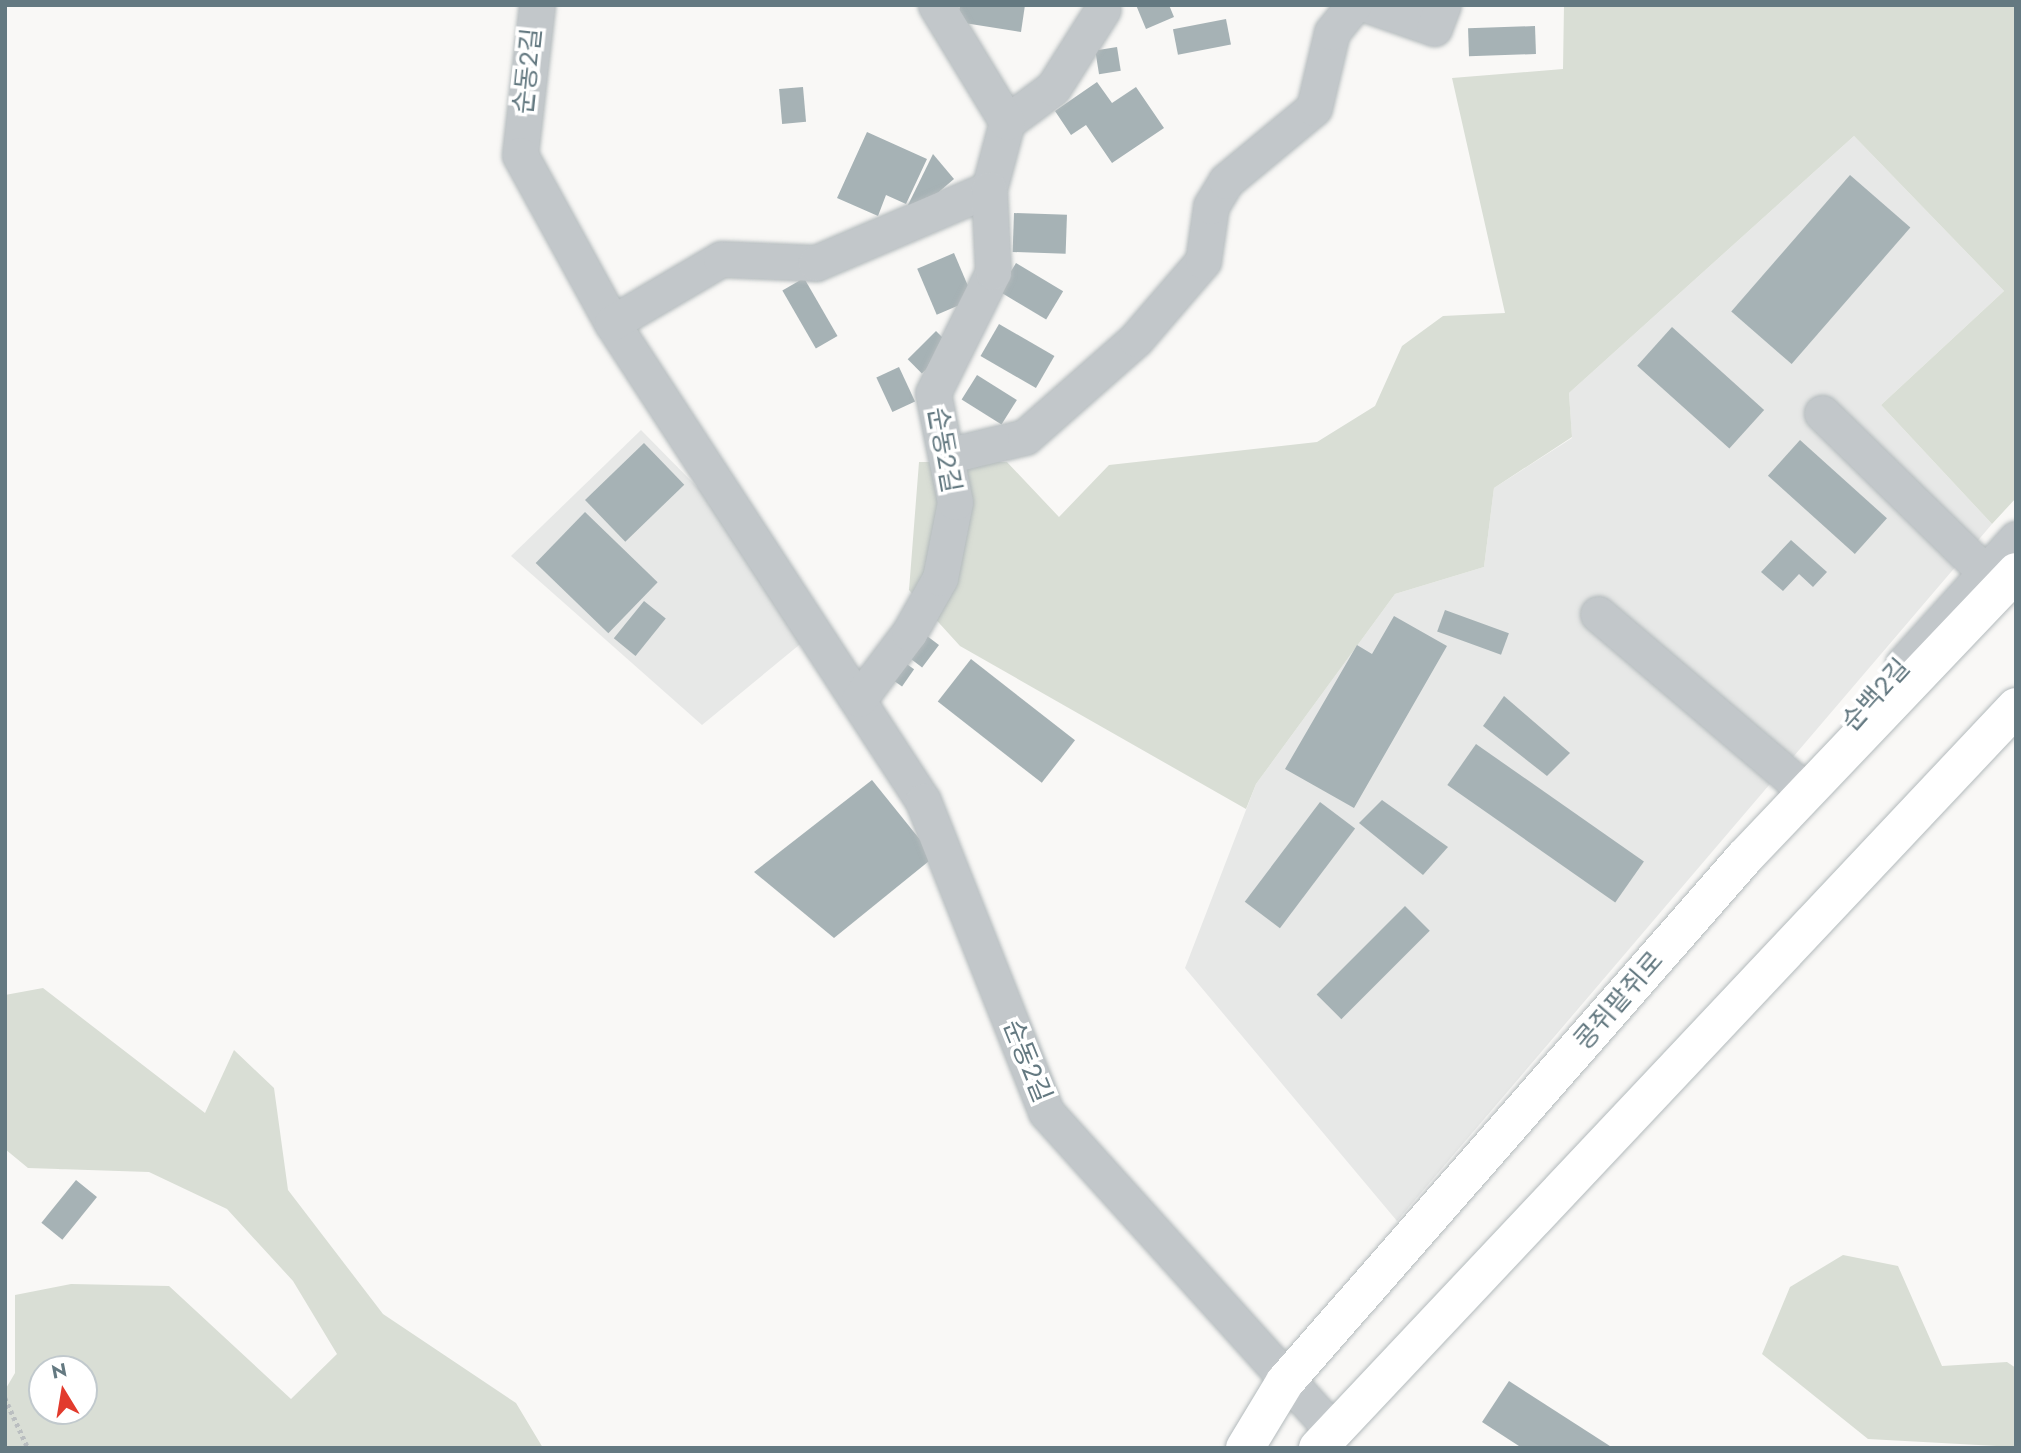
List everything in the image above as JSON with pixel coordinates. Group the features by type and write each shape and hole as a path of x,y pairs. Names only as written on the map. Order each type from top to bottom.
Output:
{"main road":[{"name":"콩쥐팥쥐로","path":"1245,1448 1285,1382 1744,858 2001,573"},
{"path":"1326,1440 2016,707"}],"street":[{"name":"순동2길","path":"537,5 520,155 612,323 923,801 1046,1112 1285,1382 1326,1440"},
{"path":"936,5 1007,122 1053,88 1103,9"},
{"path":"946,456 1025,437 1136,339 1203,261 1211,206 1226,181 1314,108 1332,32 1354,5"},
{"path":"1368,5 1434,28 1443,5"},
{"name":"순동2길","path":"859,699 909,634 940,578 954,502 933,393 993,272 989,189 1007,122"},
{"path":"612,323 721,259 816,264 989,189"},
{"path":"1822,413 2001,573"},
{"name":"순백2길","path":"1744,858 1798,784 2001,573 2016,539"},
{"path":"1598,614 1798,784"}],"path":[{"path":"5,1398 28,1448"}],"shaded area":[{"path":"1564,5 2016,5 2016,498 1992,524 1881,405 2004,291 1854,136 1569,393 1572,437 1494,488 1484,567 1395,594 1256,784 1246,809 960,646 909,590 919,462 1007,462 1059,517 1109,465 1317,442 1375,406 1402,346 1443,316 1505,313 1452,78 1563,69"},
{"path":"1854,136 2004,291 1881,405 1992,524 1397,1221 1185,968 1256,784 1395,594 1484,567 1494,488 1572,438 1569,393"},
{"path":"641,430 703,493 804,641 702,725 511,556"},
{"path":"43,988 205,1113 234,1050 274,1088 288,1190 383,1314 516,1403 543,1448 5,1448 5,1390 15,1373 15,1295 71,1284 169,1286 291,1399 337,1354 293,1281 227,1209 149,1172 28,1168 5,1149 5,995"},
{"path":"1843,1255 1898,1266 1942,1366 2007,1362 2016,1368 2015,1447 1868,1439 1762,1354 1790,1287"}],"building":[{"path":"960,5 1025,5 1021,32 958,22"},
{"path":"1136,5 1169,5 1174,17 1146,29"},
{"path":"1226,19 1231,45 1178,55 1173,29"},
{"path":"1535,26 1536,54 1469,56 1468,28"},
{"path":"1117,47 1121,71 1099,74 1095,50"},
{"path":"1097,82 1112,103 1136,87 1164,128 1112,163 1086,125 1071,135 1055,111"},
{"path":"803,87 806,122 782,124 779,89"},
{"path":"867,132 927,159 906,204 886,195 878,216 837,198"},
{"path":"933,154 954,179 914,213 908,205"},
{"path":"1850,175 1910,227 1792,364 1731,312"},
{"path":"1014,213 1067,215 1066,254 1013,252"},
{"path":"954,253 974,299 937,315 917,269"},
{"path":"1016,263 1063,291 1046,320 999,291"},
{"path":"804,278 838,336 816,349 782,290"},
{"path":"999,324 1054,356 1036,388 980,356"},
{"path":"1672,327 1764,410 1729,449 1637,366"},
{"path":"936,331 950,345 922,373 908,359"},
{"path":"899,367 915,401 892,412 876,378"},
{"path":"977,375 1017,400 1001,424 962,400"},
{"path":"1800,440 1887,518 1855,554 1768,476"},
{"path":"644,443 684,485 625,542 585,500"},
{"path":"585,512 658,582 608,633 536,563"},
{"path":"1791,540 1827,572 1813,587 1799,574 1783,591 1761,572"},
{"path":"644,601 666,619 636,656 614,638"},
{"path":"1445,610 1509,633 1501,655 1437,632"},
{"path":"1394,616 1447,646 1354,808 1285,769 1357,645 1372,654"},
{"path":"923,633 939,645 922,667 906,655"},
{"path":"971,659 1075,740 1042,783 938,702"},
{"path":"901,660 914,669 902,686 889,677"},
{"path":"1504,696 1570,753 1547,776 1483,726"},
{"path":"1476,744 1644,862 1615,903 1447,785"},
{"path":"872,780 934,857 834,938 754,872"},
{"path":"1382,800 1448,847 1423,875 1359,823"},
{"path":"1320,802 1355,828 1280,928 1245,902"},
{"path":"1405,906 1430,931 1341,1019 1317,994"},
{"path":"76,1180 97,1197 62,1240 41,1223"},
{"path":"1509,1381 1613,1448 1522,1448 1482,1422"}]}
